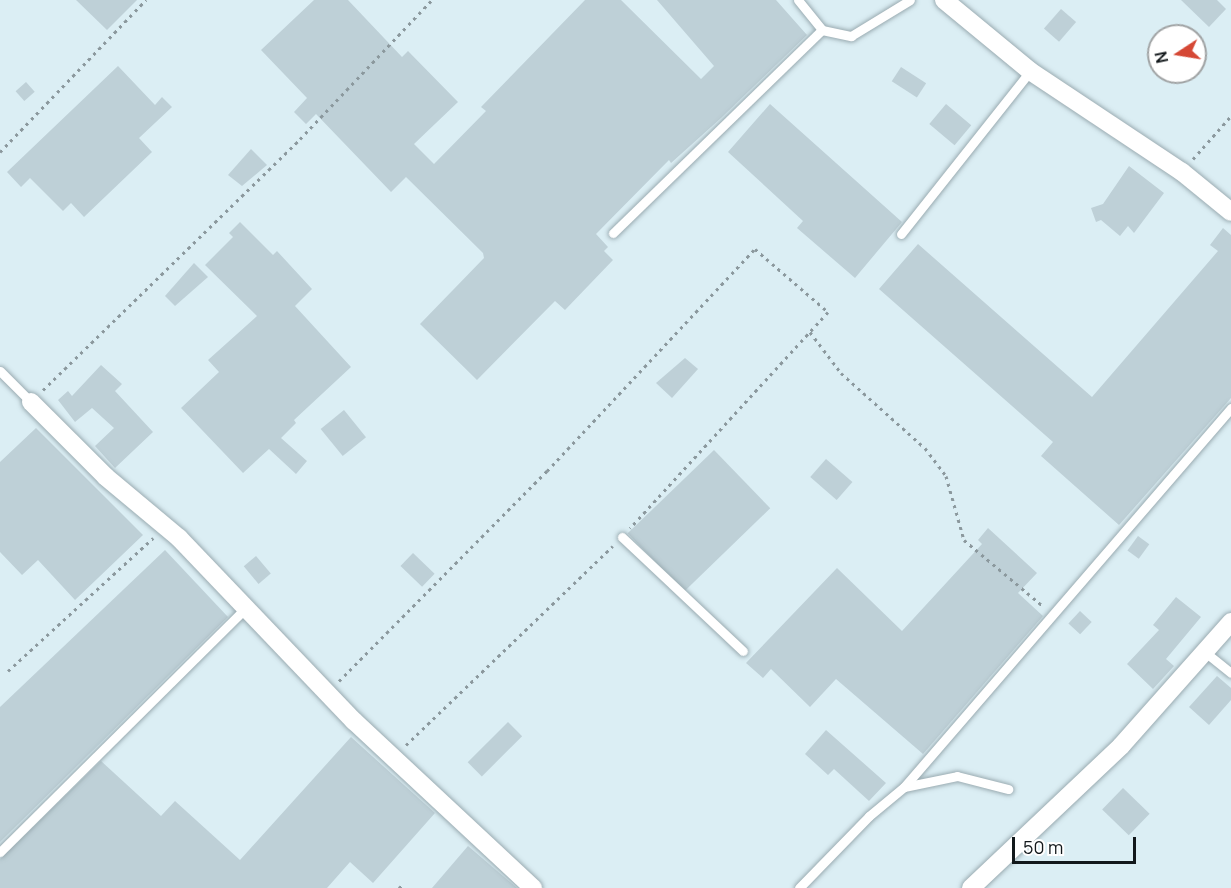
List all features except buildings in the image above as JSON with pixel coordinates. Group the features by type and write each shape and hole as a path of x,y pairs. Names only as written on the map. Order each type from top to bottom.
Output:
{"street":[{"path":"944,0 1030,71 1182,172 1231,212"},
{"path":"31,402 106,477 165,526 327,692 533,888"},
{"path":"971,888 1121,746 1231,622"}],"lane":[{"path":"798,0 822,30 850,36 910,0"},
{"path":"613,233 822,30"},
{"path":"901,234 1030,71"},
{"path":"0,371 31,402"},
{"path":"799,888 869,816 904,787 1231,408"},
{"path":"622,537 743,651"},
{"path":"0,852 246,608"},
{"path":"1205,652 1231,673"},
{"path":"904,787 957,776 1008,789"}],"path":[{"path":"0,152 146,0"},
{"path":"31,402 300,139 432,0"},
{"path":"1182,172 1231,116"},
{"path":"327,692 547,471 755,249 828,312"},
{"path":"809,332 841,373 925,448 946,476 964,540 1054,614"},
{"path":"8,671 165,526"},
{"path":"399,888 404,882"}]}
